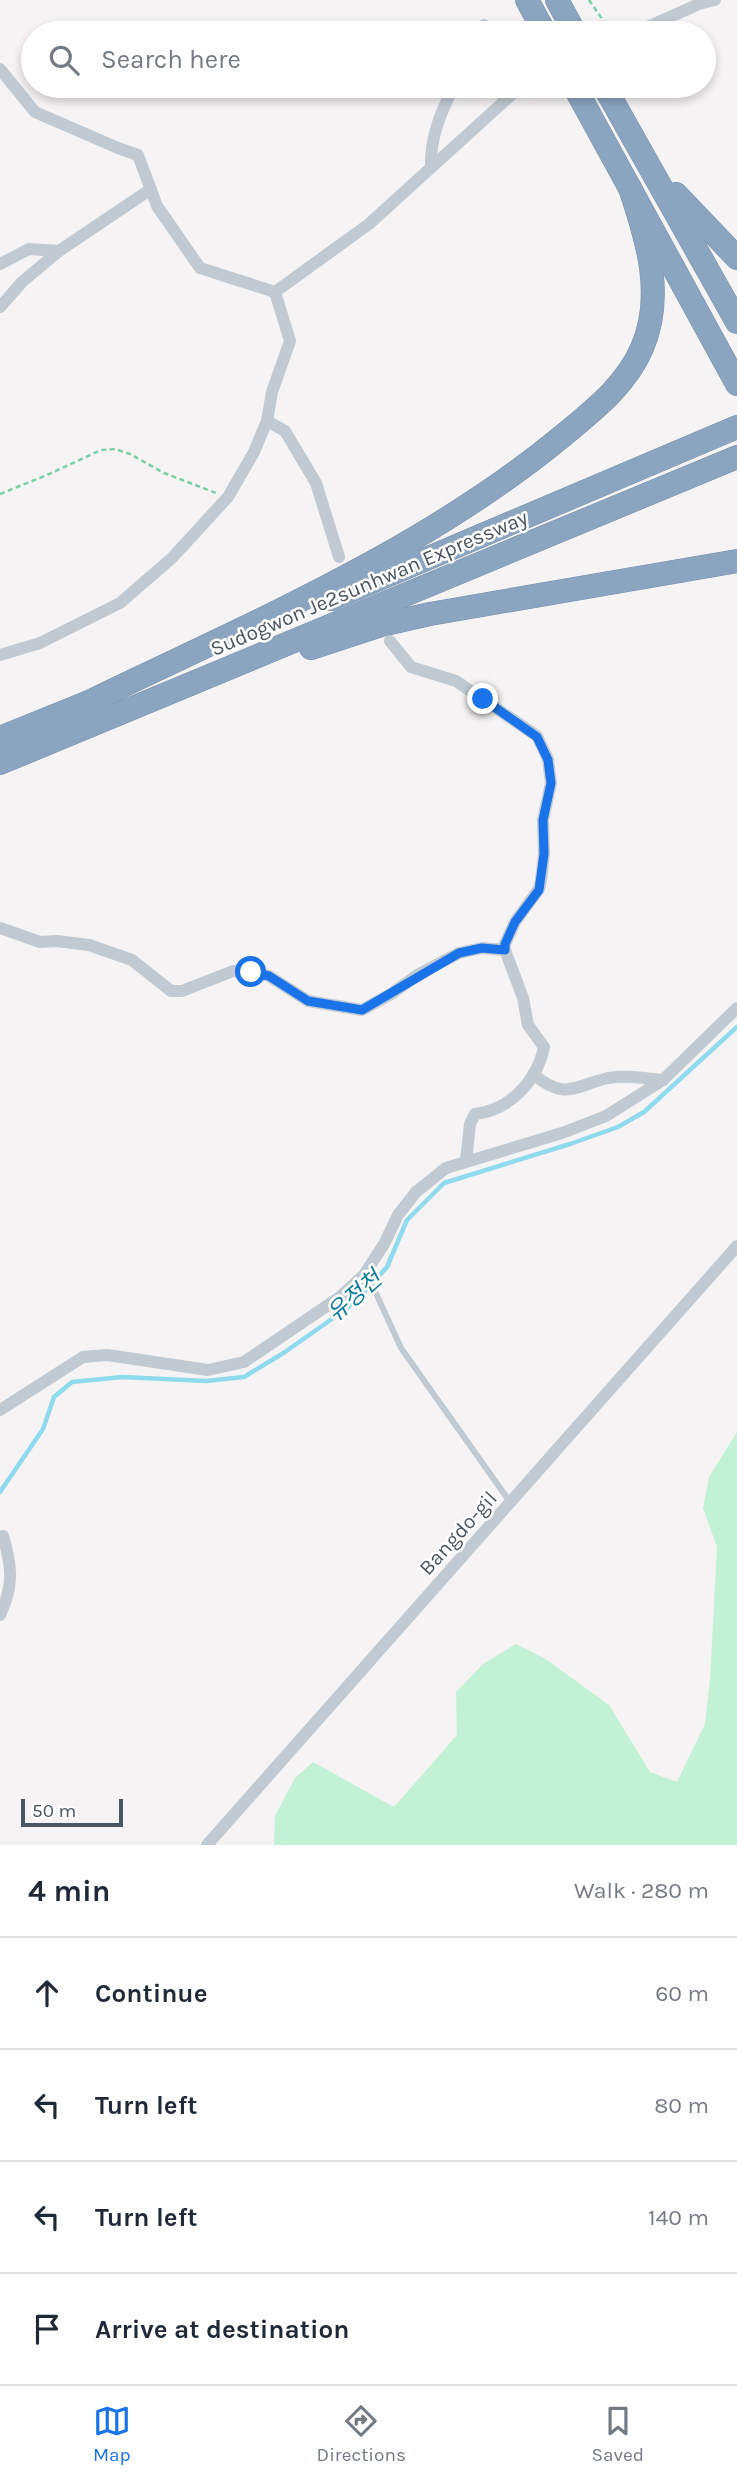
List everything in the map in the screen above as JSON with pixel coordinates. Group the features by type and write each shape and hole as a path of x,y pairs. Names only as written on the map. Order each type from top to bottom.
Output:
{"highway":[{"path":"527,0 538,21"},
{"path":"557,0 568,21"},
{"path":"581,98 737,384"},
{"path":"611,98 737,322"},
{"path":"641,154 737,258"},
{"path":"89,702 326,588 428,530 540,455 615,390 630,371 642,348 653,307 650,257 630,188"},
{"name":"Sudogwon Je2sunhwan Expressway","path":"0,738 731,430"},
{"name":"Sudogwon Je2sunhwan Expressway","path":"0,763 736,457"},
{"path":"106,719 382,625 509,598 737,561"}],"street":[{"path":"661,21 715,0"},
{"path":"0,69 21,95"},
{"path":"24,98 35,112 138,155 157,206 200,268 275,292"},
{"path":"431,167 430,147 448,98"},
{"path":"275,292 369,223 508,98"},
{"path":"0,307 22,282 59,251 151,189"},
{"path":"0,264 29,249 59,251"},
{"path":"0,655 40,643 120,603 172,558 228,497 254,452 267,421 272,392 290,341 275,292"},
{"path":"267,421 285,431 316,483 338,557"},
{"path":"390,641 411,667 456,681 537,737 548,760 551,783 543,820 544,854 539,890 515,922 505,944 523,998 528,1025 544,1047 542,1056 523,1090 506,1104 489,1112 475,1114 470,1124 466,1161"},
{"path":"0,928 40,942 89,945 132,960 171,991 183,990 233,971 251,972 269,976 308,1001 362,1010 459,953 482,948 505,950"},
{"path":"0,1410 82,1357 107,1355 208,1370 244,1362 341,1297 364,1275 384,1244 398,1215 416,1192 446,1168 562,1133 606,1116 663,1080 737,1008"},
{"path":"533,1074 545,1084 562,1091 574,1090 610,1078 663,1080"},
{"name":"Bangdo-gil","path":"207,1845 737,1246"},
{"path":"0,1615 6,1602 12,1569 3,1536"}],"lane":[{"path":"364,1275 375,1291 401,1348 510,1504"}],"path":[{"path":"590,0 604,21"},
{"path":"0,494 101,450 115,449 228,497"}],"green space":[{"path":"737,1432 737,1845 274,1845 275,1816 295,1778 313,1762 394,1807 457,1735 456,1692 483,1664 516,1644 547,1660 609,1705 650,1772 677,1782 705,1724 710,1680 717,1547 703,1508 709,1477"}],"waterway":[{"name":"유정천","path":"0,1492 43,1429 54,1397 72,1382 122,1377 206,1381 244,1377 346,1309 366,1290 387,1267 407,1220 444,1183 618,1127 644,1112 737,1027"}],"route":[{"path":"251,972 269,976 308,1001 362,1010 419,974 459,953 482,948 505,950 515,922 525,905 539,890 544,854 543,820 551,783 548,760 537,737 483,699"}]}
